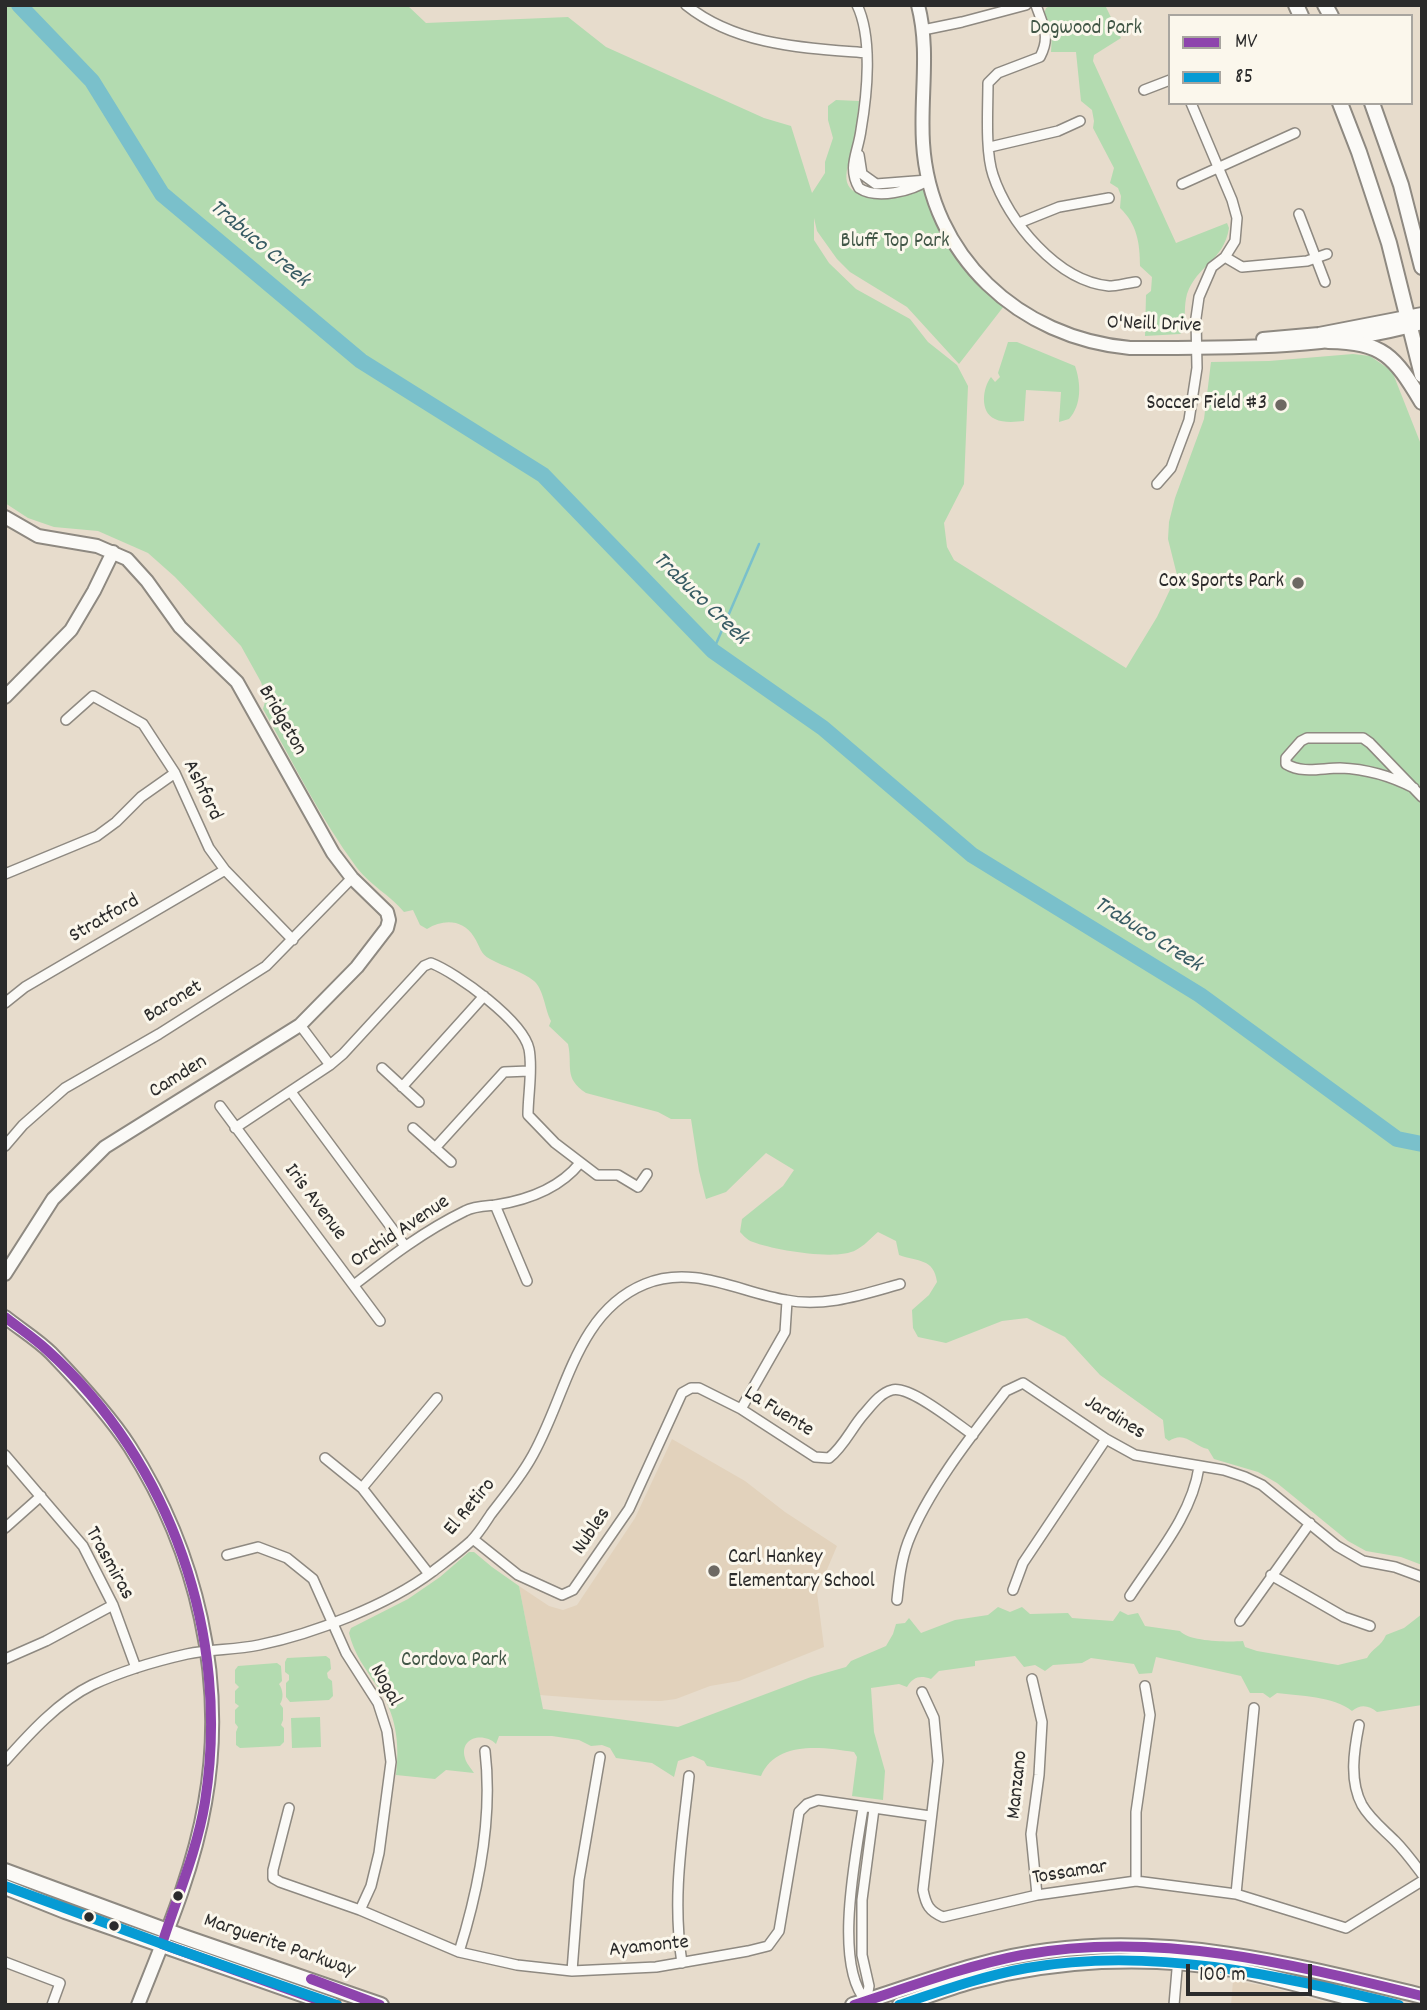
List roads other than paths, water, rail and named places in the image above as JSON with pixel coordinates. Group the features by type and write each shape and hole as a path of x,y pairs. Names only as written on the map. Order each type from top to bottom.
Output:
{"main road":[{"name":"O'Neill Drive","path":"918,5 926,28"},
{"name":"O'Neill Drive","path":"924,5 932,179 949,217 971,254 998,288 1026,307 1059,324 1097,337 1196,344 1292,345 1328,341 1412,323 1422,314"},
{"path":"1341,105 1389,243 1412,323 1422,375"},
{"path":"1373,105 1401,185 1422,268"},
{"name":"O'Neill Drive","path":"1196,344 1412,323"},
{"path":"1328,341 1366,344 1381,351 1394,360 1422,402"},
{"path":"5,517 38,536 97,545 113,552 71,630 5,697"},
{"name":"Bridgeton","path":"113,552 127,559 147,581 180,627 237,682 333,853 352,878 387,912 387,928"},
{"name":"Camden","path":"5,1274 53,1199 105,1147 300,1025 357,967 387,928"},
{"path":"5,1317 49,1351 129,1446 163,1506 186,1560 199,1605 207,1651 211,1722 205,1805 190,1866 138,2005"},
{"name":"Marguerite Parkway","path":"5,1871 333,2005"},
{"name":"Marguerite Parkway","path":"5,1887 65,1911 164,1937 381,2005"},
{"path":"862,2003 965,1968 1046,1951 1100,1945 1179,1947 1262,1959 1422,1996"},
{"path":"900,2005 972,1981 1049,1966 1100,1961 1178,1962 1232,1969 1378,2005"}],"street":[{"path":"686,5 698,15 726,30 771,43 867,53"},
{"path":"857,5 863,17 867,38 858,146 862,174 876,184 932,179"},
{"path":"926,28 962,22 1026,5"},
{"path":"1035,5 1046,34 1046,45 1040,57 998,73 988,83 992,173 1018,223 1031,240 1053,260 1084,280 1110,286 1136,282"},
{"path":"1143,90 1168,81"},
{"path":"1157,484 1171,468 1189,421 1197,368 1199,298 1212,268 1225,257 1234,241 1237,218 1192,105"},
{"path":"990,148 1058,131 1080,121"},
{"path":"1182,184 1295,133"},
{"path":"1018,223 1059,207 1109,198"},
{"path":"1299,214 1325,282"},
{"path":"1225,257 1242,267 1317,258 1327,254"},
{"name":"Ashford","path":"66,720 93,696 143,724 176,773 209,848 225,870 293,940"},
{"path":"1414,788 1388,776 1366,771 1343,768 1298,769 1286,764 1286,758 1307,738 1363,738 1414,788 1422,797"},
{"path":"5,874 97,836 116,822 141,797 176,773"},
{"name":"Stratford","path":"5,1003 25,987 225,870"},
{"name":"Baronet","path":"5,1146 23,1125 65,1088 266,966 352,878"},
{"path":"235,1128 343,1054 428,963 435,964 497,1006 527,1042 530,1055 528,1115 555,1143 597,1175 618,1175 636,1187 647,1174"},
{"path":"402,1087 484,996"},
{"path":"300,1025 330,1065"},
{"path":"382,1068 419,1102"},
{"path":"435,1148 504,1072 529,1071"},
{"path":"291,1092 405,1246"},
{"name":"Iris Avenue","path":"220,1106 380,1321"},
{"path":"413,1128 451,1162"},
{"name":"Orchid Avenue","path":"354,1285 405,1246 468,1209 519,1201 550,1187 580,1163"},
{"path":"495,1205 527,1281"},
{"name":"El Retiro","path":"5,1761 42,1720 90,1686 136,1668 188,1654 260,1645 334,1624 429,1574 473,1539 530,1461 586,1337 609,1307 648,1283 679,1277 703,1278 787,1301 832,1301 900,1284"},
{"path":"741,1409 785,1332 787,1301"},
{"name":"Jardines","path":"897,1600 900,1570 918,1520 973,1435 1006,1391 1023,1383 1135,1455 1224,1470 1262,1485 1337,1546 1363,1561 1395,1567 1422,1577"},
{"name":"La Fuente","path":"691,1388 699,1388 741,1409 815,1457 829,1458 881,1395 894,1389 908,1392 973,1435"},
{"name":"Nubles","path":"473,1539 519,1576 562,1595 573,1590 629,1509 682,1393 691,1388"},
{"path":"362,1488 437,1398"},
{"path":"1013,1590 1023,1563 1106,1438"},
{"name":"Trasmiras","path":"5,1455 83,1546 113,1605 136,1668"},
{"path":"325,1458 362,1488 429,1574"},
{"path":"1130,1597 1188,1507 1199,1467"},
{"path":"5,1528 41,1496"},
{"path":"1240,1621 1310,1523"},
{"name":"Nogal","path":"227,1555 258,1547 287,1558 313,1579 346,1653 378,1703 387,1731 391,1762 379,1853 371,1886 359,1910"},
{"path":"1271,1575 1345,1617 1370,1626"},
{"path":"5,1659 46,1641 113,1605"},
{"name":"Manzano","path":"1032,1679 1042,1722 1039,1775 1031,1834 1037,1895"},
{"path":"1136,1881 1136,1812 1150,1715 1145,1686"},
{"name":"Tossamar","path":"922,1692 934,1718 938,1761 923,1890 925,1903 930,1911 943,1917 1037,1895 1136,1881 1236,1894 1346,1928 1422,1881"},
{"path":"1236,1894 1254,1708"},
{"path":"1359,1725 1354,1756 1362,1805 1422,1874"},
{"path":"459,1952 472,1908 481,1858 488,1782 485,1751"},
{"path":"572,1971 579,1880 600,1757"},
{"path":"682,1963 676,1916 689,1776"},
{"name":"Ayamonte","path":"289,1808 273,1878 459,1952 517,1965 572,1971 656,1967 768,1945 779,1931 799,1812 807,1804 818,1800 930,1816"},
{"path":"862,2003 857,1991 848,1938 849,1901 863,1808"},
{"path":"862,2003 869,1986 862,1955 862,1900 874,1809"},
{"path":"1174,2005 1179,1947"},
{"path":"5,1962 60,1983 52,2005"}],"waterway":[{"name":"Trabuco Creek","path":"19,5 92,81 162,194 361,361 543,475 713,651 823,728 972,855 1200,995 1397,1139 1422,1144"},
{"path":"713,651 759,544"}],"place":[{"name":"Soccer Field #3","path":"1281,405"},
{"name":"Cox Sports Park","path":"1298,583"},
{"name":"Carl Hankey Elementary School","path":"714,1571"}],"park label":[{"name":"Dogwood Park","path":"1086,30"},
{"name":"Bluff Top Park","path":"895,243"},
{"name":"Cordova Park","path":"454,1662"}]}
